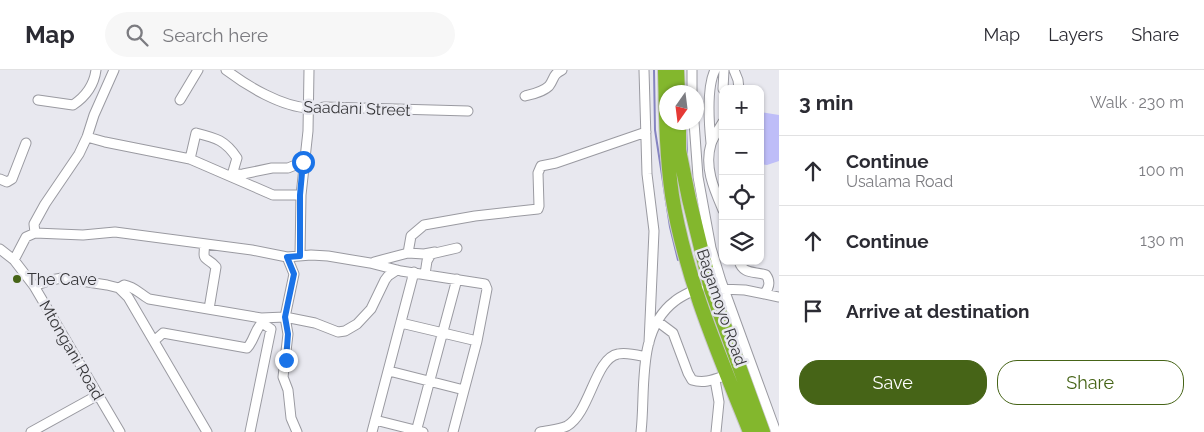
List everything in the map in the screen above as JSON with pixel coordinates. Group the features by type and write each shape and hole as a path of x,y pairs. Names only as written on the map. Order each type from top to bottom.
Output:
{"highway":[{"name":"Bagamoyo Road","path":"665,70 666,146 681,242 721,377 750,432"},
{"path":"677,70 678,85"},
{"name":"Bagamoyo Road","path":"679,130 679,150 688,199 762,432"}],"street":[{"path":"38,100 73,105 88,91 94,80 96,70"},
{"path":"35,233 34,224 45,204 79,154 114,70"},
{"path":"180,100 198,70"},
{"name":"Saadani Street","path":"226,70 246,84 294,106 309,108 468,111"},
{"path":"300,256 300,195 308,131 309,70"},
{"path":"525,96 544,90 550,84 555,74 562,70"},
{"path":"641,432 646,357 649,342 654,239 648,174 644,70"},
{"path":"692,70 692,85"},
{"path":"715,70 712,76 710,100 709,128 711,143 708,162 709,172 719,199"},
{"path":"724,70 724,85"},
{"path":"734,70 739,85"},
{"path":"711,143 719,129"},
{"path":"695,130 698,177 718,289 776,432"},
{"path":"408,253 411,236 424,226 476,216 538,209 540,206 538,173 540,166 556,163 646,132"},
{"path":"190,159 196,133 216,138 228,146 237,158 232,175"},
{"path":"87,137 190,159 273,195 300,195"},
{"path":"0,179 6,182 12,179 26,143"},
{"path":"222,174 232,175 265,169 288,168 303,162"},
{"path":"14,260 26,237 35,233 83,235 114,232 252,250 287,257 328,256 370,263 396,270 482,283 487,287 477,341 454,432"},
{"path":"205,244 203,255 206,260 216,267 209,309"},
{"path":"370,263 408,253 424,254 457,248"},
{"name":"Mtongani Road","path":"3,251 14,260 34,286 120,432"},
{"path":"426,274 428,256 437,252"},
{"path":"287,257 294,274 285,317 288,334 283,377 288,390 291,418 297,432"},
{"path":"740,265 746,271 766,275 769,282 768,289 764,294"},
{"path":"118,288 124,285 136,288 149,299 261,320 285,317 315,323 338,332 345,331 357,324 371,309 384,280 396,270"},
{"path":"372,432 414,272"},
{"path":"34,286 62,278 107,284 118,288 128,297 207,432"},
{"path":"375,420 419,431 429,381 443,334 456,279"},
{"path":"649,342 658,321 674,301 696,289 745,290 779,296"},
{"path":"154,341 163,333 247,348 252,343 261,320"},
{"path":"250,432 271,329 261,320"},
{"path":"658,321 673,332 692,380 699,382 721,377 716,432"},
{"path":"402,323 477,341"},
{"path":"540,432 565,426 571,422 582,408 602,368 612,356 624,353 646,357"},
{"path":"389,371 464,390"},
{"path":"31,432 98,395"}],"shaded area":[{"path":"764,113 779,115 779,161 764,165"}],"waterway":[{"path":"654,70 655,130 670,227 678,260"},
{"path":"686,130 687,155"}],"place":[{"name":"The Cave","path":"17,279"}],"route":[{"path":"286,360 288,334 285,317 294,274 287,257 300,256 300,195 303,162"}]}
